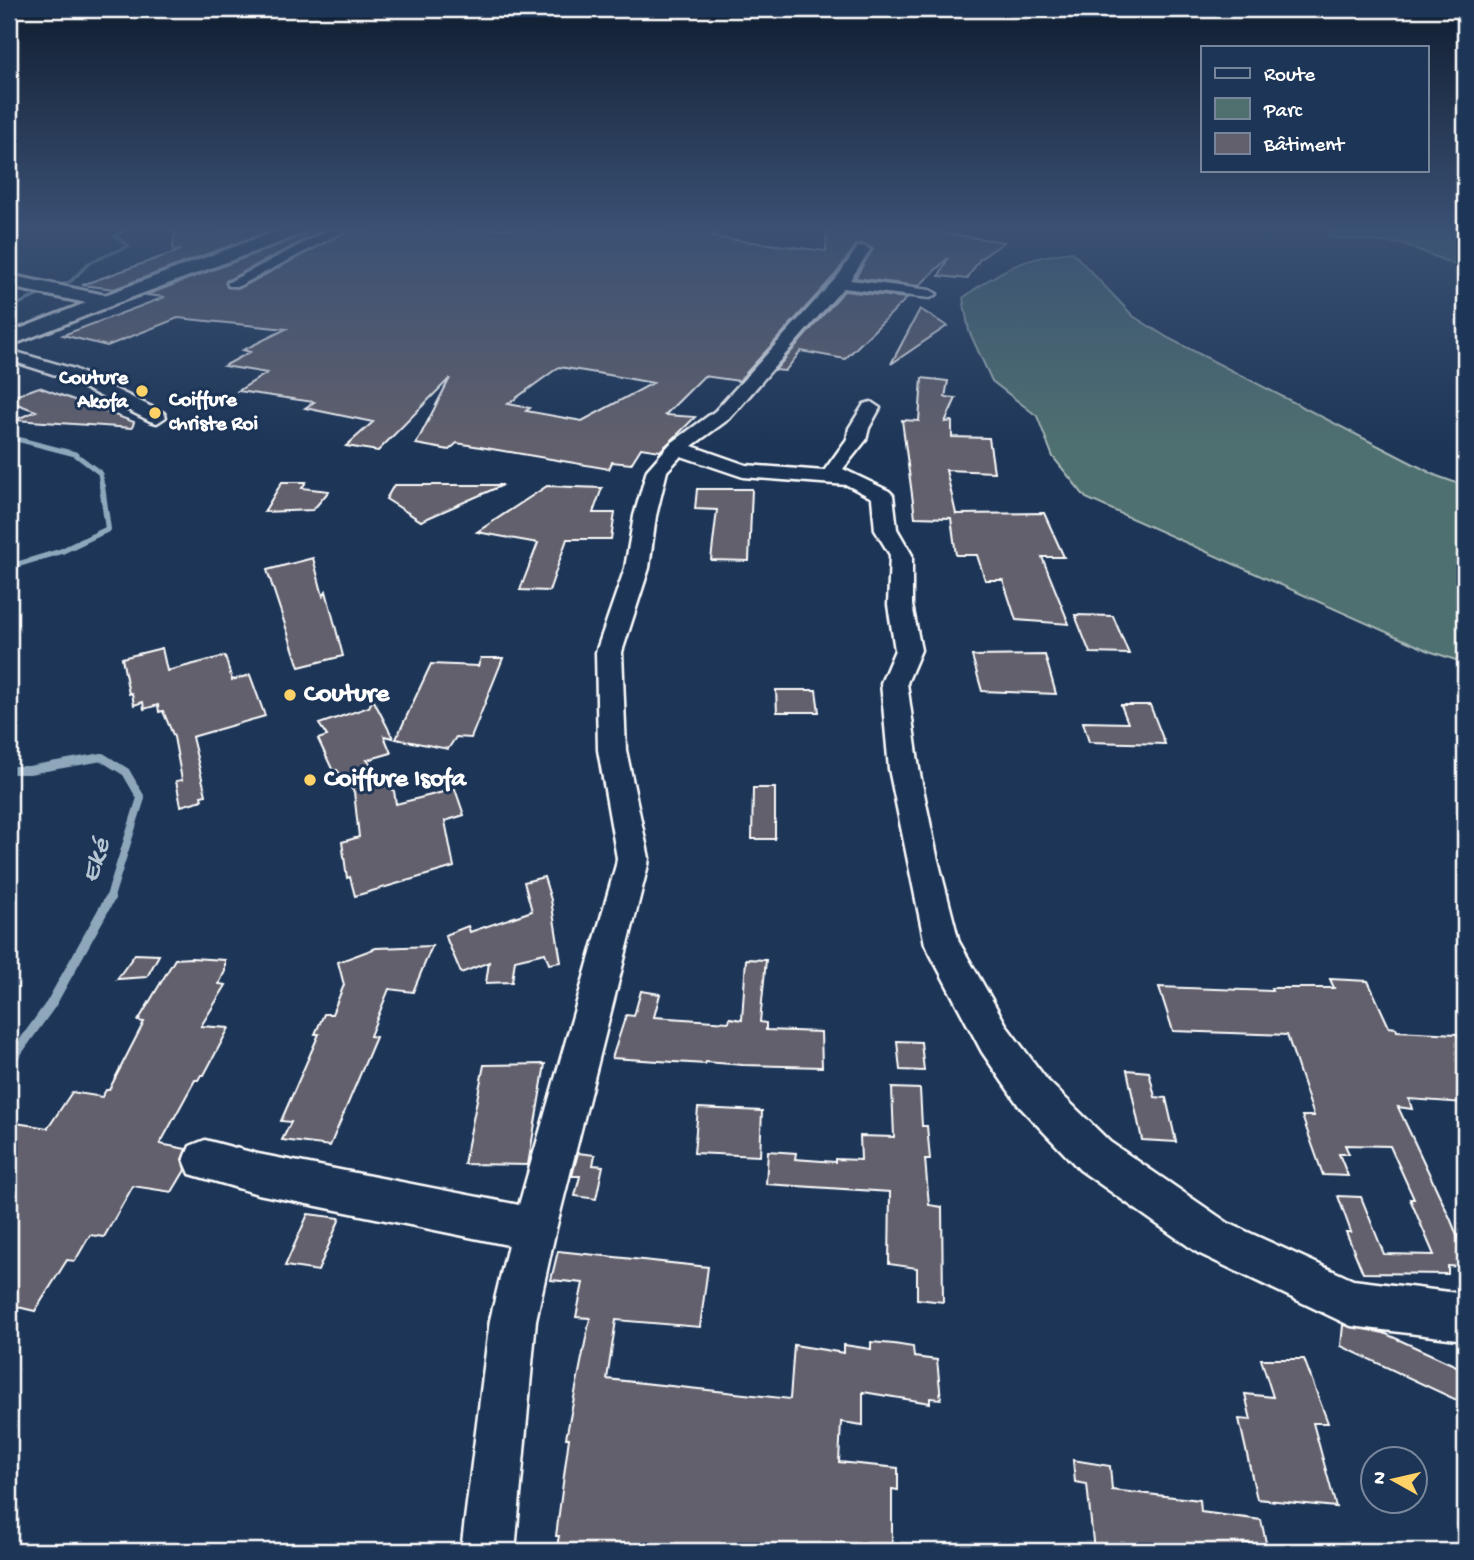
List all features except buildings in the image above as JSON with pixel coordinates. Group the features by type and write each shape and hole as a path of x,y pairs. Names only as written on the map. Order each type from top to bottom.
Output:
{"main road":[{"path":"9,340 104,302"}],"street":[{"path":"488,1551 513,1320 534,1229 632,865 633,858 612,750 609,652 637,568 645,516 657,470 677,448 722,415 822,302"},
{"path":"9,355 68,373 157,417"},
{"path":"838,477 833,469 856,440 859,428 871,408"},
{"path":"677,448 743,471 838,477 864,484 882,495 886,530 894,539 901,555 900,605 908,650 894,683 904,769 942,944 995,1040 1033,1093 1095,1156 1213,1238 1351,1303 1465,1317"},
{"path":"205,1160 258,1174 534,1229"}],"green space":[{"path":"964,302 1119,302 1133,316 1168,338 1437,476 1465,486 1465,663 1429,651 1086,498 1053,457 1037,416 992,381 969,331"}],"waterway":[{"name":"Eké","path":"9,308 23,302"},
{"name":"Eké","path":"9,437 75,454 100,473 102,487"},
{"name":"Eké","path":"9,567 62,551 108,529 102,486"},
{"name":"Eké","path":"9,770 29,770 102,757 126,772 141,798 109,900"},
{"name":"Eké","path":"9,1063 51,1004 109,900"}],"place":[{"name":"Couture Akofa","path":"142,391"},
{"name":"Coiffure christe Roi","path":"155,413"},
{"name":"Couture","path":"290,695"},
{"name":"Coiffure Isofa","path":"310,780"}]}
